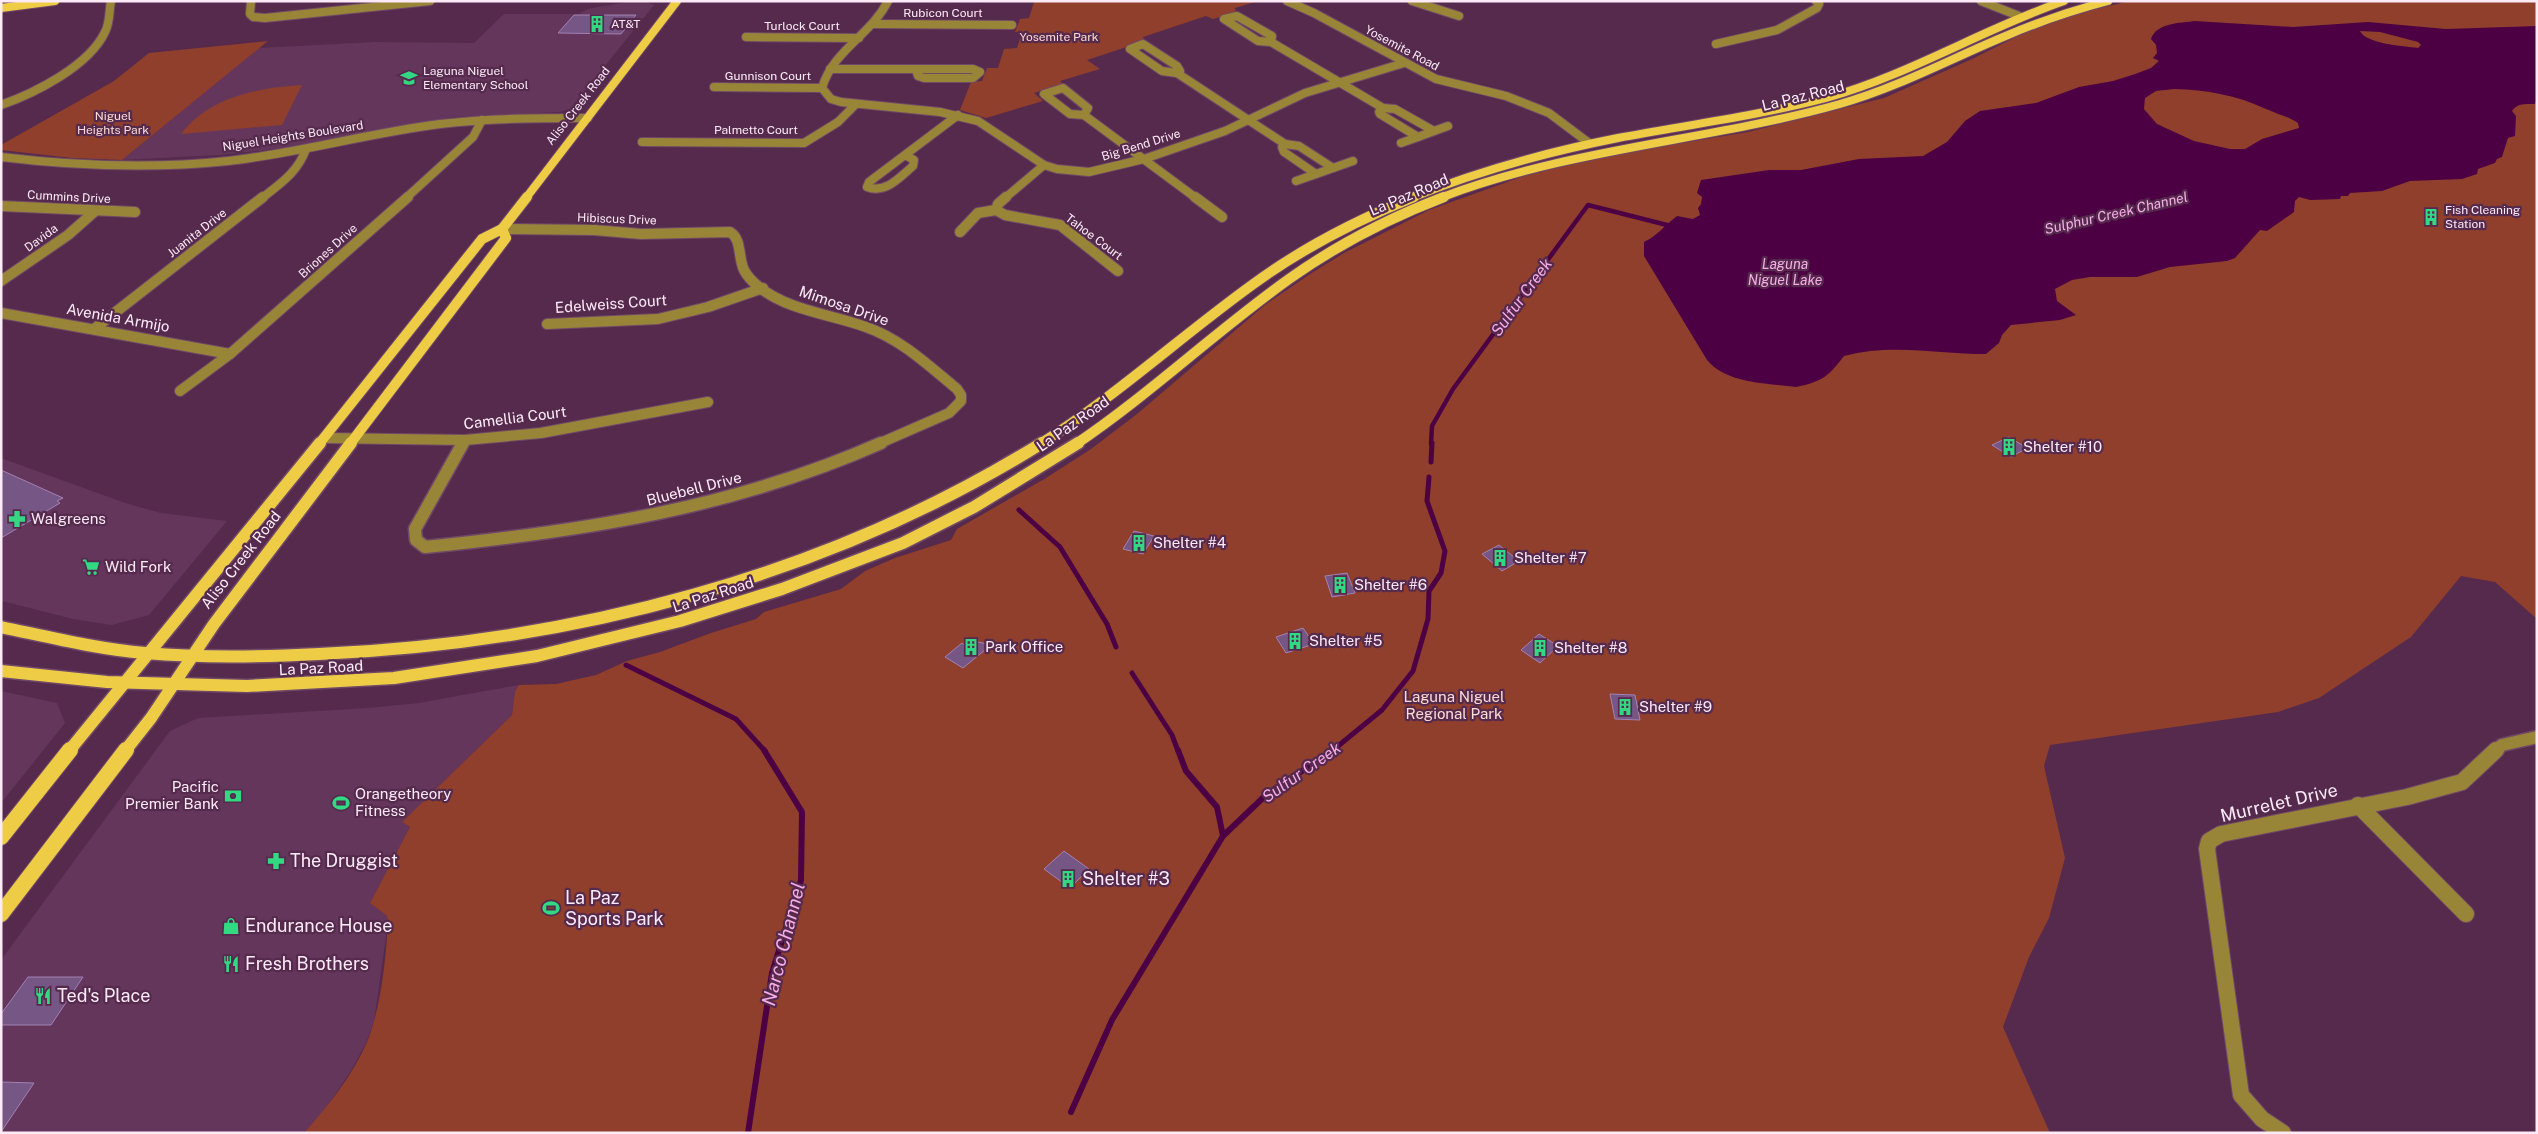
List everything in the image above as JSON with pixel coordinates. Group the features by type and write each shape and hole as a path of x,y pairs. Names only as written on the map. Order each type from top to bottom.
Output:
{"main road":[{"path":"1,8 55,1"},
{"name":"Aliso Creek Road","path":"1,837 147,652 324,438 482,239 502,229 678,1"},
{"name":"La Paz Road","path":"1,627 101,648 147,652 193,655 347,655 496,638 600,618 757,576 827,551 930,505 1023,456 1104,400 1254,284 1350,226 1415,196 1500,166 1589,143 1743,118 1834,96 1908,68 2018,16 2064,1"},
{"name":"La Paz Road","path":"1,671 70,680 219,688 350,684 492,666 598,645 677,624 806,581 920,536 1055,458 1091,434 1290,277 1344,243 1406,212 1504,177 1587,155 1783,119 1841,104 1914,79 2036,22 2085,6 2108,1"},
{"path":"1966,54 1963,51 1970,46 2016,24 2021,19 2018,16 2041,15 2076,5 2085,6"},
{"path":"1504,177 1508,170 1585,149 1589,143 1604,145 1674,135 1687,137"},
{"name":"Aliso Creek Road","path":"1,914 151,718 214,624 356,439 506,238 502,229"}],"street":[{"path":"2,105 17,100 43,85 66,70 95,46 105,32 111,1"},
{"path":"251,1 250,14 253,17 265,18 430,1"},
{"path":"822,88 830,69 841,52 874,24 888,1"},
{"name":"Yosemite Road","path":"1287,1 1314,13 1401,62 1436,79 1506,96 1534,106 1560,120 1589,143"},
{"path":"1412,1 1459,16"},
{"path":"1981,1 2018,16"},
{"path":"1716,44 1777,30 1818,3"},
{"path":"1271,42 1272,36 1237,16 1224,19 1258,41 1271,42 1342,80 1383,108 1395,109 1434,131"},
{"name":"Rubicon Court","path":"874,24 1012,25"},
{"name":"Turlock Court","path":"746,37 858,38"},
{"path":"1177,73 1180,71 1178,66 1143,44 1130,48 1162,71 1177,73 1285,144 1300,146 1333,168"},
{"name":"Big Bend Drive","path":"822,88 831,99 856,104 958,115 978,121 1044,165 1057,169 1089,172 1104,170 1144,159 1225,131 1280,103 1342,80 1354,80 1401,62"},
{"path":"830,69 973,70 980,72 973,78 924,78 918,76 916,70"},
{"name":"Gunnison Court","path":"714,87 822,88"},
{"path":"1084,115 1088,108 1063,88 1044,94 1070,114 1084,115 1222,217"},
{"name":"Palmetto Court","path":"642,142 804,143 838,122 856,104"},
{"path":"1383,108 1379,112 1380,114 1418,137"},
{"path":"905,155 914,160 913,166 882,190 874,190 867,187 869,182 958,115"},
{"name":"Niguel Heights Boulevard","path":"1,157 86,166 146,166 256,157 399,130 482,120 588,118"},
{"name":"Briones Drive","path":"180,391 230,354 456,154 473,137 482,120"},
{"path":"1401,143 1448,126"},
{"path":"1285,144 1282,146 1284,152 1316,174"},
{"name":"Juanita Drive","path":"94,329 290,176 302,161 306,149"},
{"path":"1296,181 1353,161"},
{"path":"960,232 978,213 996,210 998,204 1044,165"},
{"name":"Cummins Drive","path":"1,206 94,212 135,212"},
{"name":"Tahoe Court","path":"996,210 1005,215 1060,225 1118,271"},
{"name":"Davida","path":"1,281 68,235 94,212"},
{"name":"Hibiscus Drive","path":"502,229 594,230 641,234 730,232"},
{"name":"Mimosa Drive","path":"730,232 735,235 739,258 747,275 763,288 781,300 882,333 904,346 957,389 961,395 961,401"},
{"name":"Edelweiss Court","path":"547,324 617,322 672,316 712,307 763,288"},
{"name":"Avenida Armijo","path":"1,313 230,354"},
{"name":"Bluebell Drive","path":"465,440 415,529 414,537 417,543 425,547 537,535 640,519 745,494 852,456 950,413 961,401"},
{"name":"Camellia Court","path":"324,438 465,440 541,433 708,402"},
{"name":"Murrelet Drive","path":"2283,1133 2262,1119 2242,1095 2207,849 2209,841 2221,834 2358,805 2407,797 2462,782 2502,745 2537,737"},
{"path":"2358,805 2466,914"}],"shaded area":[{"name":"Laguna Niguel Elementary School","path":"627,2 646,2 654,5 570,109 560,112 457,117 274,149 218,155 122,160 259,48 375,42 474,43 504,14 579,14 588,9"},
{"path":"1,458 125,503 161,513 227,521 149,615 112,625 73,619 1,601"},
{"path":"519,685 515,691 512,715 402,822 410,827 370,903 387,916 388,922 374,1022 366,1043 352,1069 324,1111 304,1133 1,1133 1,960 170,731 198,718 369,708 419,703"},
{"path":"1,691 57,703 65,723 1,803"}],"green space":[{"name":"Yosemite Park","path":"1258,1 1235,8 1236,12 1213,19 1206,16 1143,37 1145,41 1087,60 1100,69 1060,81 1063,84 1034,93 1043,101 986,118 960,110 971,82 982,81 987,68 998,68 1004,49 1017,48 1022,32 1015,32 1020,19 1029,18 1034,2"},
{"name":"Laguna Niguel Regional Park","path":"2130,1 2537,1 2537,619 2495,582 2461,576 2411,637 2319,698 2278,712 2050,745 2044,766 2065,858 2049,918 2029,957 2003,1027 2050,1133 304,1133 331,1101 355,1066 372,1029 382,983 388,922 387,916 370,903 410,827 402,822 512,715 515,691 519,685 556,684 596,675 627,661 660,652 756,619 764,612 841,589 865,571 895,558 951,540 957,529 1046,478 1091,449 1137,414 1265,305 1344,253 1429,210 1524,176 1598,157 1748,132 1884,98 1972,59 2032,29 2087,11"},
{"name":"Niguel Heights Park","path":"268,41 122,160 72,158 1,150 1,145 114,81 149,53"},
{"path":"302,85 282,125 181,134 192,121 220,103 251,92"}],"water":[{"name":"Laguna Niguel Lake","path":"2195,21 2293,27 2368,22 2446,29 2537,26 2537,98 2535,104 2519,105 2514,108 2512,111 2516,116 2515,136 2508,138 2502,157 2497,159 2495,163 2478,169 2477,174 2462,179 2410,181 2382,191 2350,193 2348,196 2341,196 2340,199 2310,200 2299,197 2295,201 2294,212 2267,231 2260,230 2235,258 2227,261 2170,267 2137,277 2090,277 2072,280 2055,289 2057,301 2076,315 2060,320 2011,325 2002,335 1999,343 1986,354 1915,350 1862,352 1844,356 1834,369 1824,377 1812,383 1796,387 1736,378 1715,368 1707,360 1644,256 1644,242 1657,234 1677,216 1693,219 1700,215 1698,208 1702,197 1697,193 1701,180 1769,170 1801,170 1859,159 1923,156 1947,142 1965,121 1980,111 2036,103 2079,87 2113,81 2151,68 2159,61 2153,58 2157,53 2156,45 2151,39 2154,34 2169,25","holes":["2360,31 2380,32 2418,42 2421,45 2418,48 2377,42","2174,89 2210,92 2244,100 2298,123 2299,128 2262,139 2245,149 2230,149 2194,141 2157,124 2144,109 2145,98 2156,91"]}],"building":[{"name":"AT&T","path":"574,15 636,15 621,34 558,33"},
{"name":"Shelter #10","path":"2009,437 2027,448 2011,457 1992,445"},
{"name":"Walgreens","path":"1,470 63,498 57,501 60,503 1,538"},
{"name":"Shelter #4","path":"1134,531 1154,536 1143,554 1123,549"},
{"name":"Shelter #7","path":"1499,545 1519,561 1502,571 1482,554"},
{"name":"Shelter #6","path":"1347,573 1355,593 1332,597 1325,576"},
{"name":"Shelter #5","path":"1303,628 1314,644 1286,653 1276,637"},
{"name":"Shelter #8","path":"1539,634 1558,646 1540,663 1521,650"},
{"name":"Park Office","path":"974,641 991,645 963,668 945,657 962,643 967,647"},
{"name":"Shelter #9","path":"1610,694 1635,695 1640,720 1615,719"},
{"name":"Shelter #3","path":"1064,851 1089,869 1070,888 1044,869"},
{"name":"Ted's Place","path":"28,977 83,977 51,1025 1,1025 1,1014"},
{"path":"1,1082 34,1083 1,1132"}],"waterway":[{"name":"Sulfur Creek","path":"1431,444 1432,426 1453,389 1588,205 1671,226"},
{"name":"Sulfur Creek","path":"1431,462 1432,443"},
{"name":"Sulfur Creek","path":"1332,751 1382,710 1413,671 1428,619 1429,591 1441,573 1445,551 1427,501 1429,477"},
{"path":"1019,510 1060,547 1107,624 1116,647"},
{"name":"Narco Channel","path":"626,665 736,719 765,751"},
{"path":"1132,673 1172,735 1178,751"},
{"name":"Narco Channel","path":"748,1133 772,973 801,880 802,812 764,750"},
{"path":"1178,750 1186,771 1217,807 1223,836"},
{"name":"Sulfur Creek","path":"1223,836 1267,794 1334,750"},
{"name":"Sulfur Creek","path":"1071,1112 1112,1020 1223,836"}],"place":[{"name":"AT&T","path":"597,24"},
{"name":"Laguna Niguel Elementary School","path":"409,78"},
{"name":"Fish Cleaning Station","path":"2431,217"},
{"name":"Shelter #10","path":"2009,447"},
{"name":"Walgreens","path":"17,519"},
{"name":"Shelter #4","path":"1139,543"},
{"name":"Shelter #7","path":"1500,558"},
{"name":"Wild Fork","path":"91,567"},
{"name":"Shelter #6","path":"1340,585"},
{"name":"Shelter #5","path":"1295,641"},
{"name":"Park Office","path":"971,647"},
{"name":"Shelter #8","path":"1540,648"},
{"name":"Shelter #9","path":"1625,707"},
{"name":"Pacific Premier Bank","path":"233,796"},
{"name":"Orangetheory Fitness","path":"341,803"},
{"name":"The Druggist","path":"276,861"},
{"name":"Shelter #3","path":"1068,879"},
{"name":"La Paz Sports Park","path":"551,908"},
{"name":"Endurance House","path":"231,926"},
{"name":"Fresh Brothers","path":"231,964"},
{"name":"Ted's Place","path":"43,996"}],"water label":[{"name":"Sulphur Creek Channel","path":"2116,213"}]}
